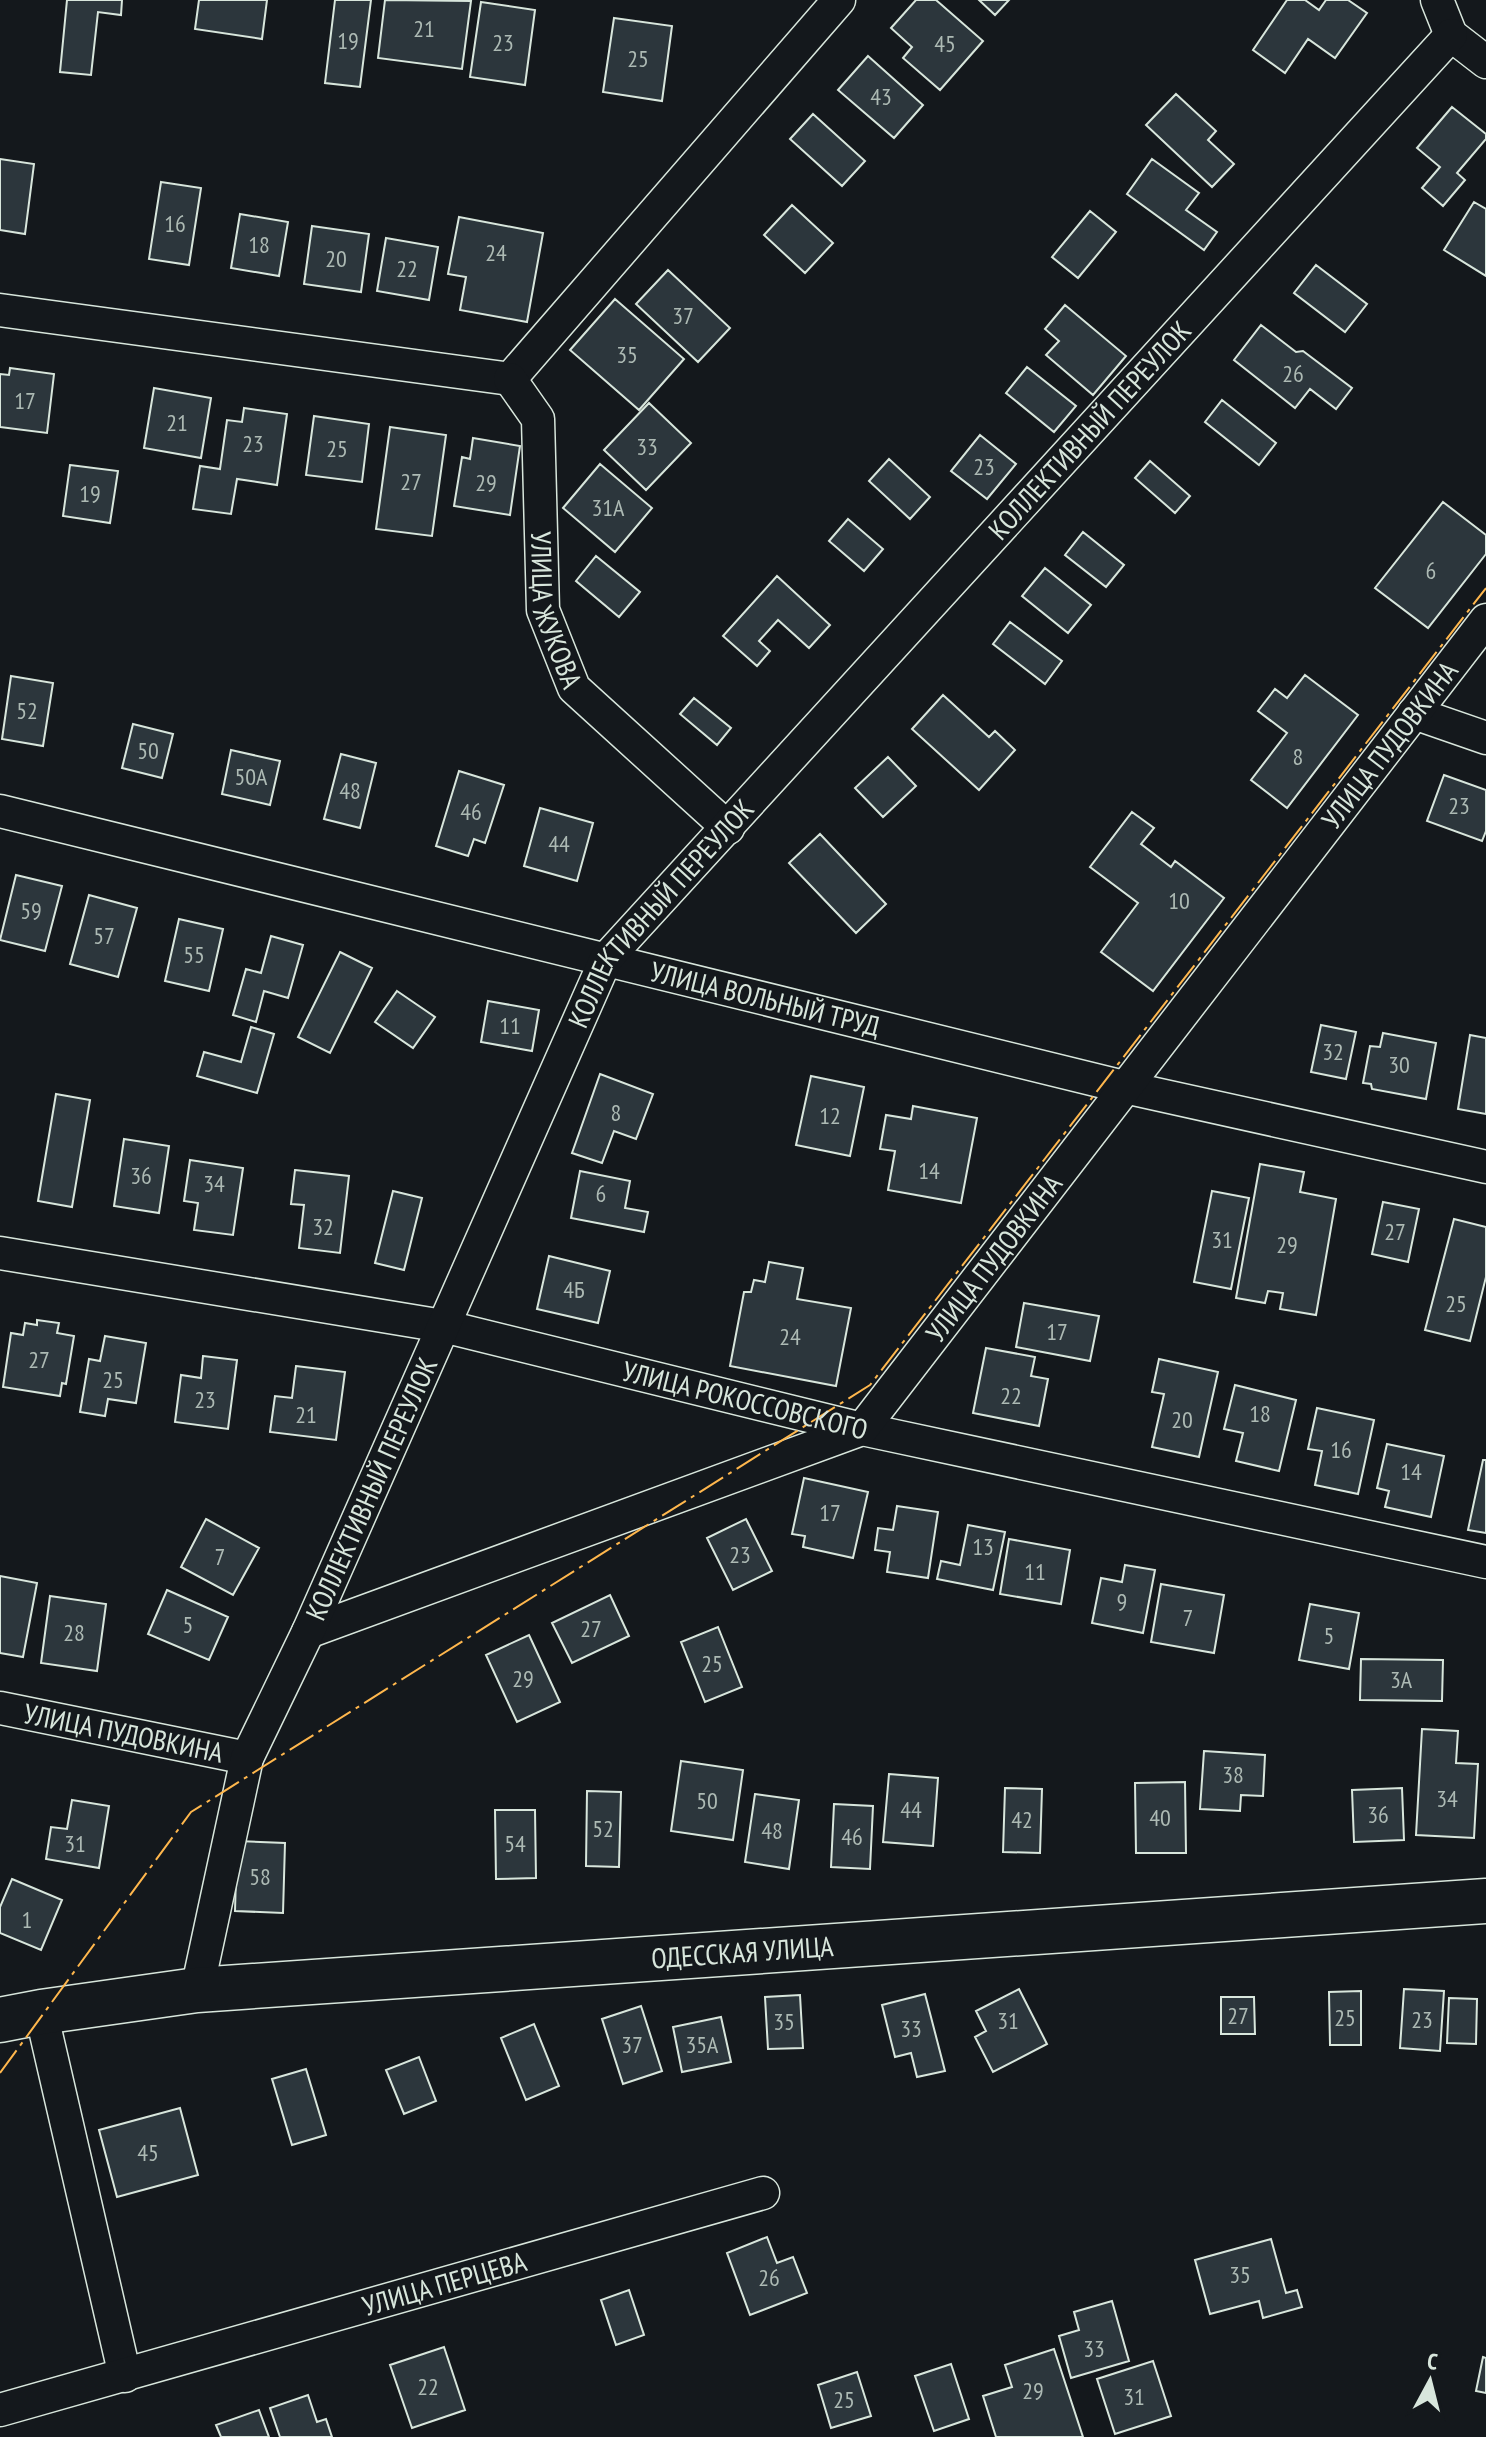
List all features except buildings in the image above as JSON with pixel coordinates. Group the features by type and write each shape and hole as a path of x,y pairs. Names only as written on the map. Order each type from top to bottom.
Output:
{"main road":[{"name":"ОДЕССКАЯ УЛИЦА","path":"21,2016 197,1990 1486,1901"}],"street":[{"path":"0,310 510,379 835,0"},
{"path":"1437,0 1451,35 1486,62"},
{"name":"КОЛЛЕКТИВНЫЙ ПЕРЕУЛОК","path":"197,1990 247,1758 308,1632 606,959 1451,35"},
{"name":"УЛИЦА ЖУКОВА","path":"510,379 538,419 543,610 574,688 728,828"},
{"name":"УЛИЦА ПУДОВКИНА","path":"862,1429 1486,620"},
{"path":"1414,713 1486,738"},
{"name":"УЛИЦА ВОЛЬНЫЙ ТРУД","path":"0,811 1124,1087 1486,1167"},
{"name":"УЛИЦА РОКОССОВСКОГО","path":"0,1253 443,1326 862,1429 1486,1562"},
{"path":"308,1632 862,1429"},
{"name":"УЛИЦА ПУДОВКИНА","path":"0,1708 247,1758"},
{"path":"21,2016 125,2376"},
{"name":"УЛИЦА ПЕРЦЕВА","path":"0,2410 763,2193"}],"power":[{"path":"0,2073 191,1812 870,1385 1486,588"}]}
